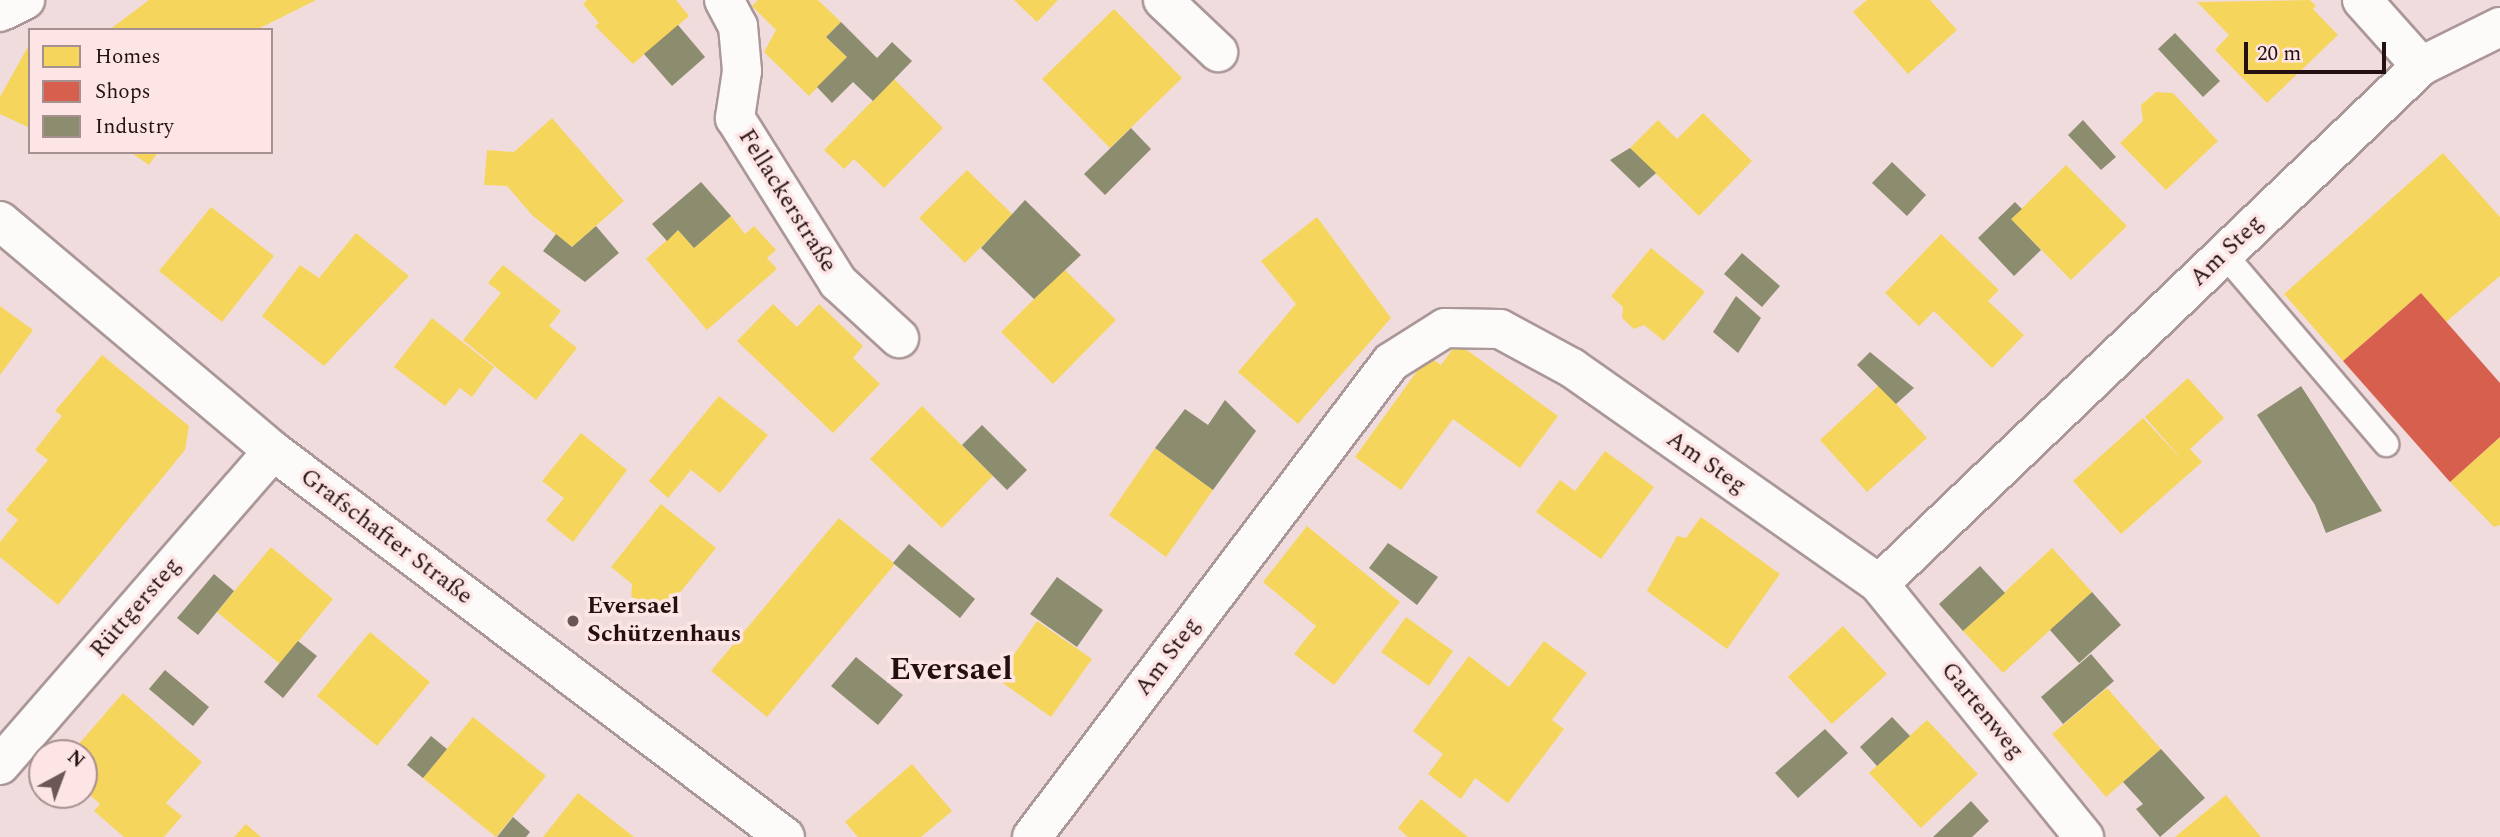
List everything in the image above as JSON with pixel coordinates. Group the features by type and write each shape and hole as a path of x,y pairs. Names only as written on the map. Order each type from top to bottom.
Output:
{"street":[{"path":"0,12 25,0"},
{"name":"Fellackerstraße","path":"724,0 738,26 742,71 735,118 838,282 898,338"},
{"path":"1163,0 1218,52"},
{"path":"2362,0 2421,66 2500,27"},
{"name":"Am Steg","path":"1032,837 1391,362 1445,328 1500,329 1572,368 1879,584 2421,66"},
{"name":"Grafschafter Straße","path":"0,221 273,451 785,837"},
{"name":"Rüttgersteg","path":"0,765 273,451"},
{"name":"Gartenweg","path":"1879,584 2084,837"}],"lane":[{"path":"2224,254 2386,444"}],"building: Homes":[{"path":"149,0 316,0 260,28 112,28"},
{"path":"587,0 676,0 689,16 633,64 595,26 599,23 583,4"},
{"path":"758,0 818,0 841,22 826,37 847,57 809,96 764,52 776,30 752,6"},
{"path":"1014,0 1058,0 1037,22"},
{"path":"1867,0 1930,0 1957,30 1908,74 1853,12"},
{"path":"2310,0 2316,6 2313,9 2338,35 2267,103 2215,50 2229,35 2197,2"},
{"path":"1114,9 1182,78 1110,148 1042,79"},
{"path":"28,47 28,127 0,114 0,97"},
{"path":"894,79 943,128 884,188 854,159 844,169 824,150"},
{"path":"2156,92 2173,93 2218,141 2166,190 2120,143 2143,121 2141,105"},
{"path":"1703,113 1752,161 1699,216 1630,148 1658,120 1677,139"},
{"path":"552,118 624,201 572,247 533,216 507,186 484,185 487,150 514,152"},
{"path":"2443,153 2500,217 2500,276 2446,322 2421,293 2343,361 2284,294"},
{"path":"133,154 157,154 149,165"},
{"path":"2066,165 2127,226 2071,280 2011,219"},
{"path":"967,170 1013,215 965,263 919,218"},
{"path":"211,207 274,256 222,322 159,271"},
{"path":"731,216 745,234 754,226 776,250 767,258 777,269 707,330 646,259 678,230 694,248"},
{"path":"1317,217 1391,318 1298,424 1238,372 1296,304 1261,261"},
{"path":"356,233 409,276 324,366 262,316 300,265 319,278"},
{"path":"1941,234 1999,290 1988,301 2024,335 1992,368 1934,311 1919,326 1885,293"},
{"path":"1651,248 1705,292 1664,341 1644,325 1634,329 1622,318 1623,307 1611,296"},
{"path":"503,265 561,311 549,326 577,348 536,400 463,340 501,293 488,283"},
{"path":"1064,269 1116,320 1053,384 1001,332"},
{"path":"773,304 797,327 819,304 863,346 853,358 880,384 833,433 737,341"},
{"path":"0,306 33,330 0,375"},
{"path":"432,318 494,367 472,397 460,388 445,406 394,367"},
{"path":"1457,343 1558,416 1520,468 1453,419 1401,490 1355,457 1428,356 1441,365"},
{"path":"102,355 189,426 185,450 58,605 0,557 0,542 18,520 6,510 48,460 35,450 62,416 55,411"},
{"path":"2188,378 2224,418 2190,449 2202,462 2121,534 2073,481 2143,418 2184,462 2145,417"},
{"path":"1879,385 1927,438 1867,492 1820,440"},
{"path":"719,396 768,435 720,493 691,470 668,498 649,481"},
{"path":"922,406 993,476 942,528 870,459"},
{"path":"581,433 627,470 573,542 546,520 564,498 542,481"},
{"path":"2500,437 2500,525 2494,527 2450,482"},
{"path":"1155,448 1213,490 1166,557 1109,515"},
{"path":"1605,451 1654,487 1601,559 1536,512 1560,480 1575,491"},
{"path":"661,504 716,548 665,611 657,605 644,607 631,596 632,584 611,567"},
{"path":"1701,517 1780,574 1727,649 1647,591 1677,536 1686,538"},
{"path":"839,518 895,564 767,717 711,671"},
{"path":"1307,526 1400,602 1334,685 1294,654 1316,626 1263,582"},
{"path":"271,547 333,599 280,664 217,612"},
{"path":"2052,548 2092,592 2003,673 1963,631"},
{"path":"1406,617 1453,651 1429,686 1381,652"},
{"path":"1037,621 1092,659 1051,717 997,679"},
{"path":"1843,626 1887,674 1832,724 1788,677"},
{"path":"370,632 430,682 377,746 317,696"},
{"path":"1544,641 1587,673 1552,720 1564,729 1508,803 1475,778 1461,799 1428,774 1443,754 1413,731 1469,656 1509,687"},
{"path":"2107,688 2161,749 2106,797 2052,734"},
{"path":"123,693 202,762 166,803 182,816 164,837 124,837 94,811 100,804 98,739 83,739"},
{"path":"473,717 546,776 496,837 423,778"},
{"path":"1927,720 1978,774 1921,828 1869,773"},
{"path":"912,764 952,811 921,837 858,837 845,822"},
{"path":"578,793 634,837 543,837"},
{"path":"2226,795 2261,837 2175,837"},
{"path":"1421,799 1468,837 1408,837 1398,828"},
{"path":"246,824 261,837 234,837"}],"building: Shops":[{"path":"2421,293 2500,383 2500,437 2450,482 2343,361"}],"building: Industry":[{"path":"841,22 877,58 892,42 912,61 873,101 853,82 832,103 817,87 847,57 826,37"},
{"path":"678,25 705,57 672,86 644,54"},
{"path":"2175,33 2220,81 2203,97 2158,49"},
{"path":"2083,120 2116,157 2101,170 2068,135"},
{"path":"1131,128 1151,149 1105,195 1084,174"},
{"path":"1630,148 1656,173 1639,188 1610,160"},
{"path":"1892,162 1926,195 1907,216 1872,183"},
{"path":"701,182 731,216 694,248 678,230 667,241 652,224"},
{"path":"1025,200 1081,255 1034,299 981,248"},
{"path":"2015,202 2022,209 2011,219 2041,250 2014,276 1978,238"},
{"path":"596,226 619,253 585,282 543,251 556,234 572,247"},
{"path":"1742,253 1780,286 1762,307 1724,274"},
{"path":"1736,296 1761,318 1738,353 1713,332"},
{"path":"1870,352 1914,388 1896,404 1857,365"},
{"path":"2301,386 2382,511 2326,533 2315,505 2257,415"},
{"path":"1225,400 1256,431 1213,490 1155,448 1185,409 1208,425"},
{"path":"982,425 1027,470 1007,490 962,445"},
{"path":"1388,543 1438,577 1417,605 1369,568"},
{"path":"909,544 975,599 960,618 893,563"},
{"path":"1980,566 2005,593 1963,631 1939,604"},
{"path":"214,574 234,591 198,635 177,618"},
{"path":"1057,577 1103,610 1077,647 1030,614"},
{"path":"2092,592 2121,625 2079,663 2050,630"},
{"path":"298,641 317,656 283,698 264,682"},
{"path":"2091,654 2114,681 2063,724 2041,697"},
{"path":"856,657 903,695 878,725 831,686"},
{"path":"165,670 209,707 193,726 149,689"},
{"path":"1892,717 1910,736 1877,766 1860,747"},
{"path":"1825,729 1848,753 1798,798 1775,773"},
{"path":"431,736 447,749 423,778 407,765"},
{"path":"2161,749 2205,798 2160,837 2136,809 2143,804 2123,782"},
{"path":"1971,801 1989,821 1972,837 1933,837"},
{"path":"513,817 530,832 526,837 497,837"}],"place":[{"name":"Eversael Schützenhaus","path":"573,621"}],"district":[{"name":"Eversael","path":"951,670"}]}
